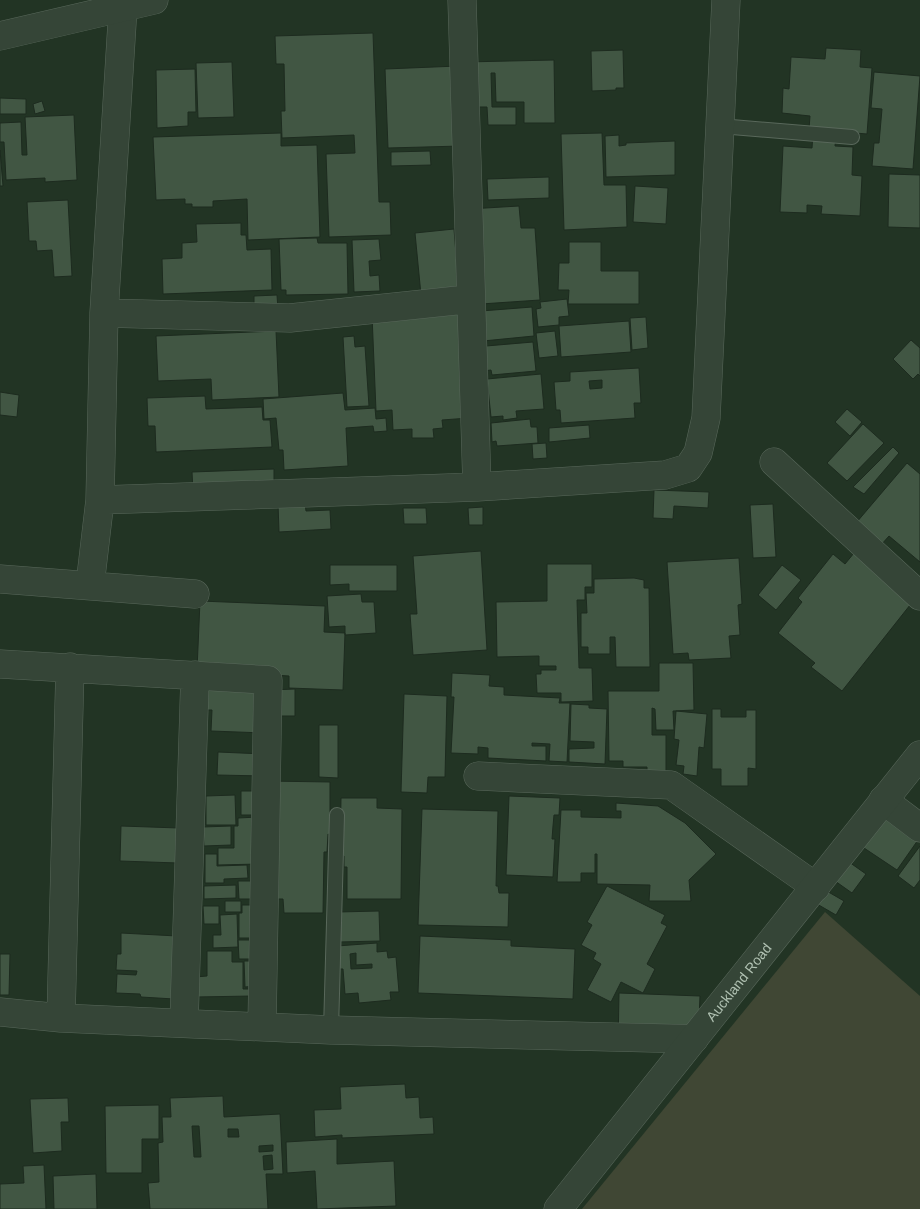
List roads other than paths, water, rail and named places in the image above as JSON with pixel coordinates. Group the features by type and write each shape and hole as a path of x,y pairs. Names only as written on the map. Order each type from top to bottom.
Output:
{"street":[{"path":"0,36 154,0"},
{"path":"462,0 477,487"},
{"path":"100,500 477,487 665,475 688,468 698,453 706,418 726,0"},
{"path":"90,585 100,500 104,313 123,7"},
{"path":"104,313 290,318 471,299"},
{"path":"774,462 920,596"},
{"path":"0,579 194,594"},
{"path":"0,664 268,680 262,1027"},
{"path":"61,1018 70,667"},
{"path":"184,1023 196,675"},
{"name":"Auckland Road","path":"558,1209 920,755"},
{"path":"478,776 671,786 816,887"},
{"path":"883,800 920,828"},
{"path":"0,1012 61,1018 331,1030 694,1039"}],"lane":[{"path":"720,126 852,138"},
{"path":"331,1030 337,815"}]}
